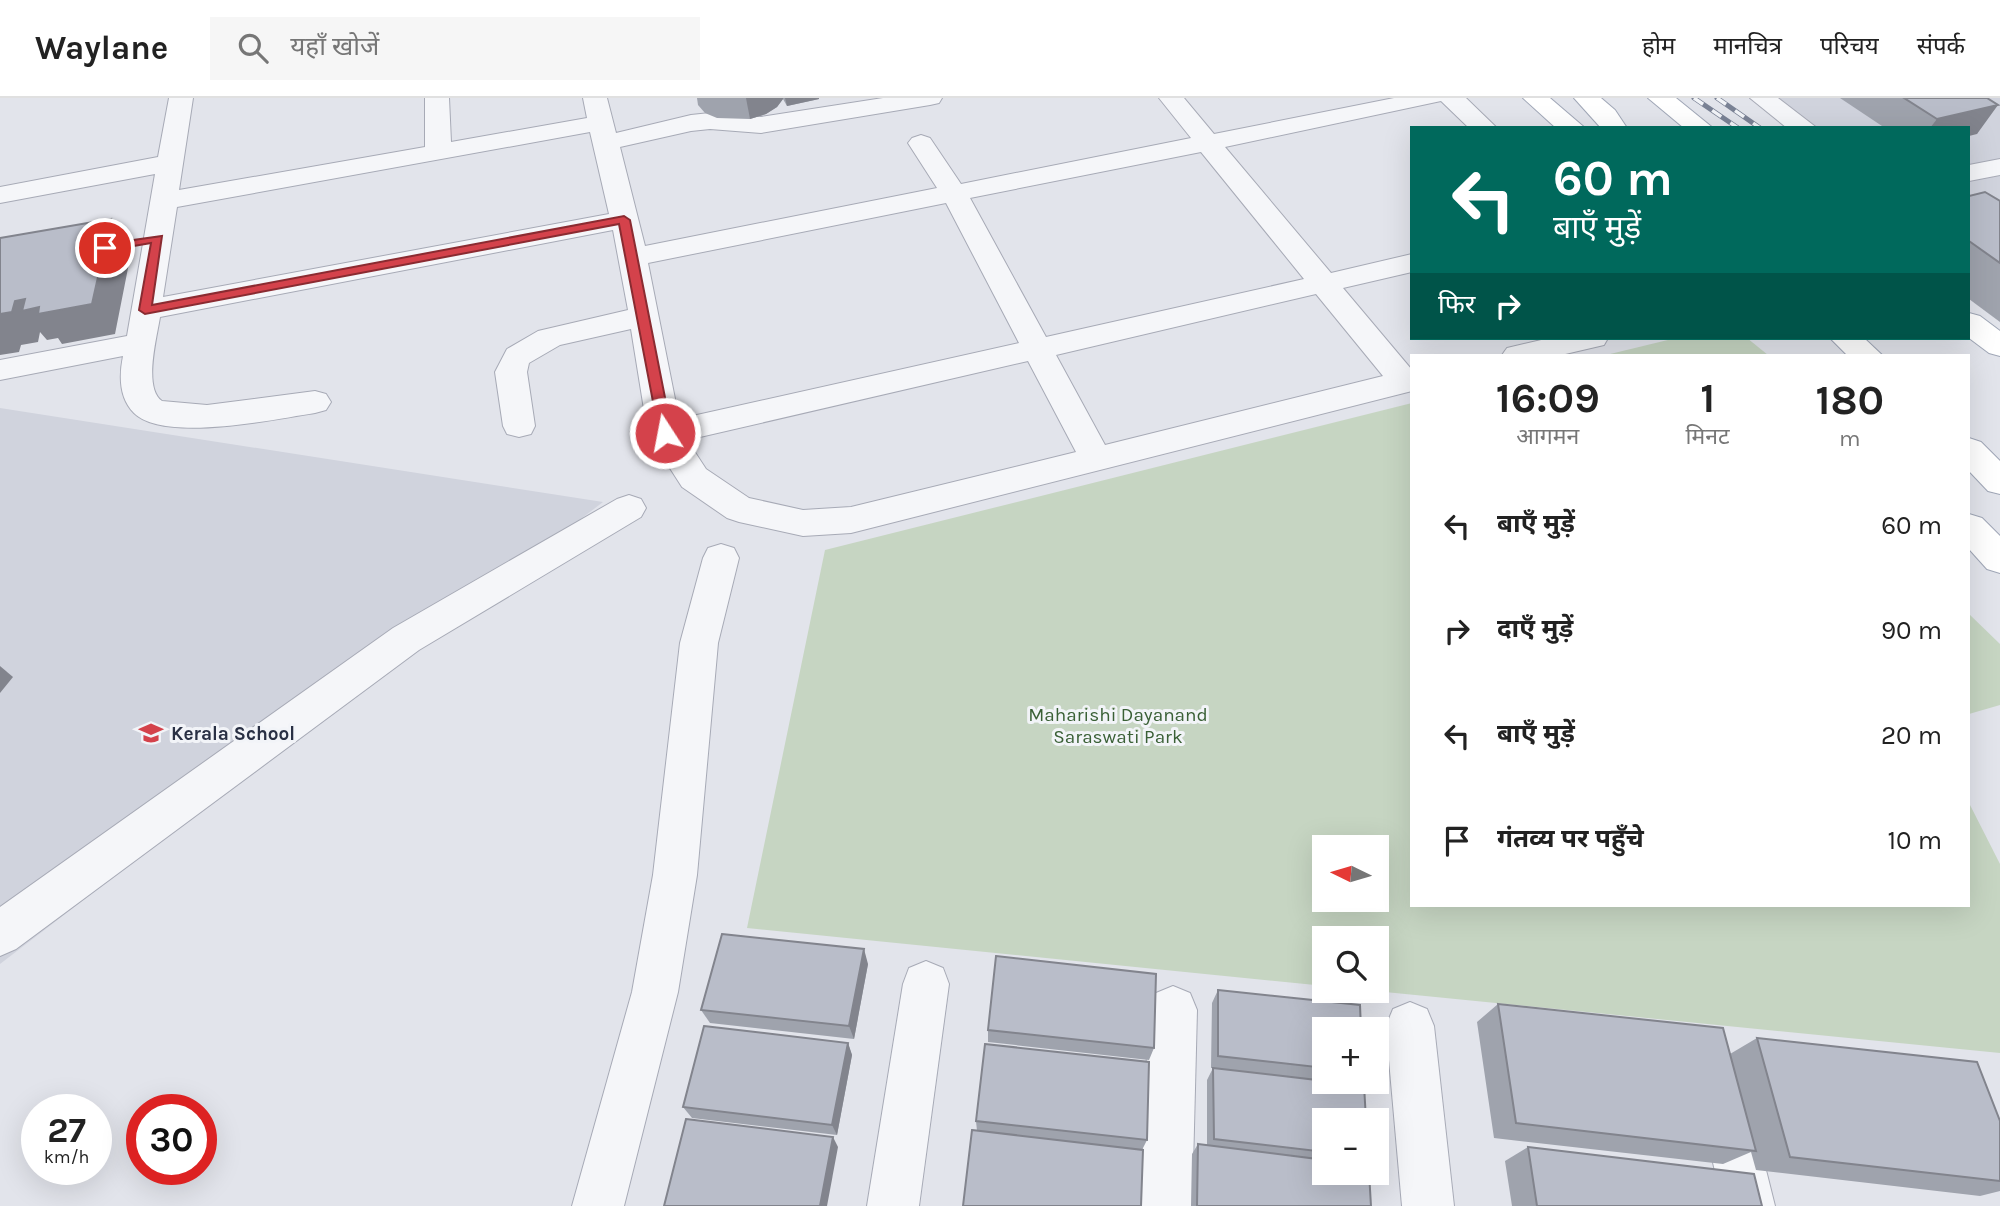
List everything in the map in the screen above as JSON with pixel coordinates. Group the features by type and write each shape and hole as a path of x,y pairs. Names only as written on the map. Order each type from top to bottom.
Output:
{"main road":[{"path":"1535,98 1570,126"},
{"path":"1586,98 1610,121"},
{"path":"1660,98 1697,126"},
{"path":"1970,324 1998,343"},
{"path":"1846,340 1865,354"},
{"path":"1970,451 2000,482"},
{"path":"1970,528 2000,559"}],"street":[{"path":"181,98 163,201 144,241 145,310 136,371 137,393 150,409 169,414 225,415 315,402"},
{"path":"437,98 438,152"},
{"path":"163,201 601,121 710,121 761,125 930,98"},
{"path":"601,121 633,257 665,433 694,478 738,509 803,523 851,520 1408,381 1323,283 1171,98"},
{"path":"633,257 1431,98"},
{"path":"1451,98 1482,126"},
{"path":"1762,98 1801,126"},
{"path":"921,144 954,193 1097,460"},
{"path":"0,195 170,163"},
{"path":"1970,173 2000,167"},
{"path":"145,310 624,220"},
{"path":"665,433 1410,263"},
{"path":"519,426 511,368 516,357 529,347 575,330 644,317"},
{"path":"1522,354 1584,340"},
{"path":"0,370 140,343"},
{"path":"0,934 406,639 629,508"},
{"path":"598,1206 655,992 675,875 699,643 721,558"},
{"path":"893,1206 926,984"},
{"path":"1166,1206 1173,1010"},
{"path":"1410,1026 1428,1206"},
{"path":"1713,1057 1749,1206"}],"shaded area":[{"path":"1762,98 2000,98 2000,254 1970,234 1970,126 1805,126"},
{"name":"Kerala School","path":"0,408 603,502 0,964"}],"green space":[{"path":"1668,340 1749,340 1767,354 1610,354"},
{"name":"Maharishi Dayanand Saraswati Park","path":"1410,404 1410,907 1970,907 1970,805 2000,864 2000,1053 1389,992 1389,926 1312,926 1312,985 747,928 825,550"},
{"path":"1970,615 2000,644 2000,705 1970,714"}],"building":[{"path":"1904,98 1987,98 1998,105 1937,119"},
{"path":"1985,192 2000,201 2000,263 1970,242 1970,196"},
{"path":"111,219 92,304 38,314 39,307 22,311 25,299 15,301 12,312 0,314 0,238"},
{"path":"722,934 864,949 849,1026 701,1010"},
{"path":"996,956 1156,974 1154,1048 988,1030"},
{"path":"1218,990 1312,1000 1312,1003 1360,1005 1360,1017 1312,1017 1312,1067 1218,1056"},
{"path":"1498,1004 1723,1028 1756,1151 1516,1123"},
{"path":"704,1026 848,1043 832,1125 683,1107"},
{"path":"1757,1038 1977,1062 2000,1121 2000,1181 1790,1157"},
{"path":"985,1044 1149,1062 1147,1140 976,1121"},
{"path":"1213,1068 1312,1079 1312,1094 1365,1094 1365,1108 1312,1108 1312,1150 1214,1139"},
{"path":"686,1119 833,1137 820,1206 664,1206"},
{"path":"972,1130 1143,1150 1141,1206 963,1206"},
{"path":"1198,1144 1312,1158 1312,1185 1370,1185 1371,1206 1197,1206"},
{"path":"1528,1147 1754,1174 1762,1206 1537,1206"}],"railway":[{"path":"1694,98 1735,126"},
{"path":"1717,98 1757,126"}],"place":[{"name":"Kerala School","path":"151,733"}],"route":[{"path":"105,248 158,238 145,310 624,220 665,433"}]}
